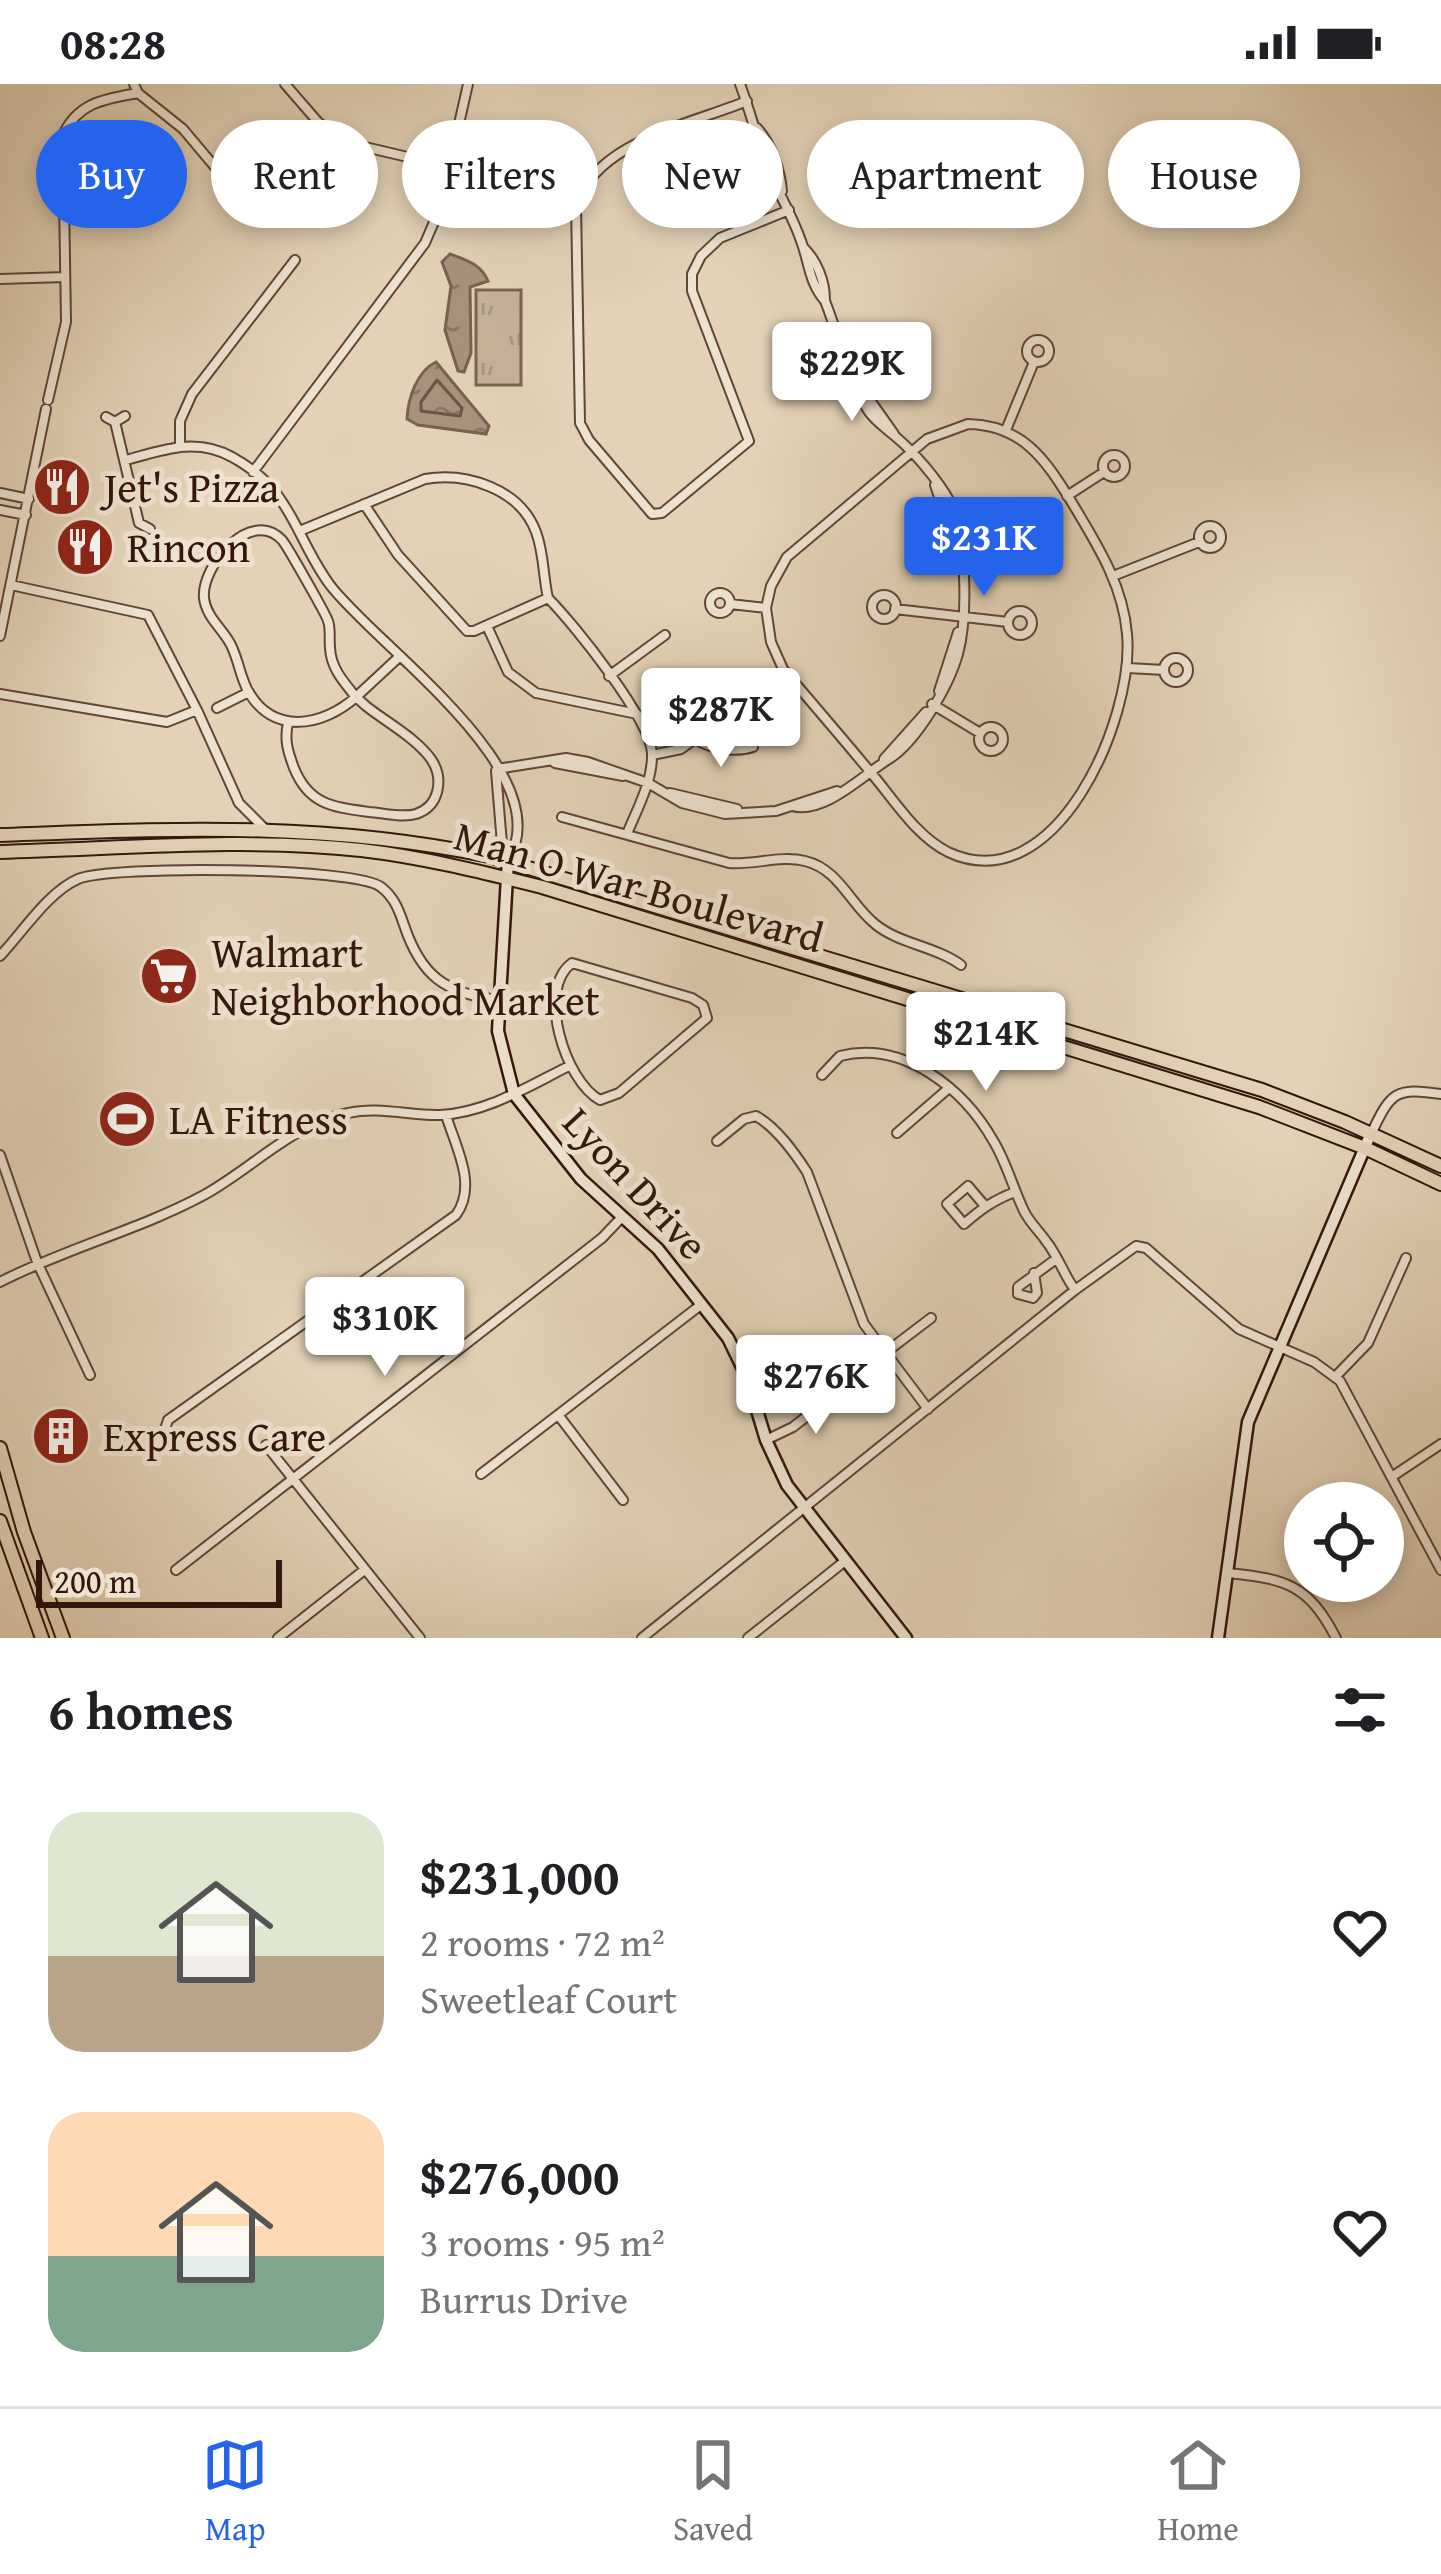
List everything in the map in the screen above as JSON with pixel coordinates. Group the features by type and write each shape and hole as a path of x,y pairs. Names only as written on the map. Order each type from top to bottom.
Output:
{"main road":[{"name":"Man O War Boulevard","path":"0,835 265,828 382,836 508,860 1222,1077 1441,1166"},
{"name":"Man O War Boulevard","path":"0,852 292,845 403,856 506,878 1216,1093 1365,1148 1441,1184"},
{"path":"0,1448 63,1638"},
{"path":"0,1521 42,1638"}],"street":[{"path":"286,84 318,122 344,142 402,156"},
{"path":"460,120 468,84"},
{"path":"496,770 554,762 625,776 697,808 724,814 776,811 810,796 840,790 870,772 938,694 959,631 961,566 935,484 857,382 813,257 804,248 773,178 740,84"},
{"path":"0,636 66,322 63,134 79,110 136,88 183,130 211,163"},
{"path":"747,101 617,152 590,175 576,206 580,423 652,514 662,513 749,441 692,291 696,264 720,238 789,210"},
{"path":"254,472 425,243 431,228"},
{"path":"180,446 180,421 192,394 295,260"},
{"path":"0,279 65,277"},
{"path":"1006,430 1034,362"},
{"path":"115,418 139,523 150,529"},
{"path":"982,424 1006,430 1043,457 1113,576 1127,630 1128,668 1120,710 1098,765 1048,833 1018,854 982,860 945,850 925,836 784,669 771,642 766,608 778,572 799,544 911,452 953,426 982,424"},
{"name":"Lyon Drive","path":"126,460 180,446 226,453 254,472 278,495 302,530 329,583 455,708 509,786 517,846 508,860 497,1000 500,1047 514,1094 581,1179 658,1249 728,1338 747,1377 777,1468 906,1638"},
{"path":"1067,496 1104,472"},
{"path":"302,530 433,478 476,482 518,503 535,529 548,598 638,714 652,755 647,783 627,834"},
{"path":"0,493 28,499"},
{"path":"364,504 407,567 463,628 474,631 548,598"},
{"path":"0,510 26,515"},
{"path":"130,531 139,523"},
{"path":"288,723 289,755 300,783 316,801 388,814 423,811 438,791 439,776 431,759 356,697 336,672 326,614 289,549 278,536 261,530 248,532 234,542 208,577 203,594 206,609 229,640 249,692 261,706 288,723 319,720 356,697 399,657"},
{"path":"1113,576 1199,542"},
{"path":"11,585 148,615 239,803 265,828"},
{"path":"730,604 766,608"},
{"path":"895,609 1008,622"},
{"path":"487,626 508,672 536,693 638,714"},
{"path":"609,676 665,635"},
{"path":"1128,668 1164,670"},
{"path":"217,708 249,692"},
{"path":"0,694 167,722 197,710"},
{"path":"930,708 980,733"},
{"path":"652,755 672,753 722,719"},
{"path":"695,739 707,746 753,747"},
{"name":"Lyon Drive","path":"496,770 502,844 508,860"},
{"path":"233,827 239,803"},
{"path":"562,817 729,863 791,859 818,865 876,926 938,950 961,965"},
{"path":"0,956 62,889 82,877 180,872 334,874 367,879 389,895 400,910 415,956 450,989 497,1000"},
{"path":"584,964 692,998 707,1010 702,1025 610,1099 592,1096 569,1066 557,1013 559,981 568,965 584,964"},
{"path":"822,1075 840,1056 872,1053 911,1063 949,1088 992,1139 1026,1216 1075,1290"},
{"path":"0,1282 208,1193 314,1124 371,1110 446,1115 514,1094 569,1066"},
{"path":"897,1132 949,1088"},
{"path":"1218,1638 1244,1435 1279,1347 1388,1102 1412,1090 1441,1094"},
{"path":"163,1439 168,1420 456,1215 467,1187 446,1115"},
{"path":"717,1141 743,1119 756,1117 798,1159 864,1324 928,1409"},
{"path":"0,1154 38,1262 90,1375"},
{"path":"985,1206 968,1186 947,1204 964,1224 985,1206 1015,1192"},
{"path":"176,1570 602,1238 622,1216"},
{"path":"642,1638 1075,1290 1127,1250 1140,1246 1227,1320 1335,1377 1441,1570"},
{"path":"1335,1377 1368,1343 1406,1258"},
{"path":"1034,1273 1056,1259"},
{"path":"481,1474 703,1304"},
{"path":"885,1353 931,1318"},
{"path":"766,1440 793,1427 839,1391"},
{"path":"559,1415 623,1500"},
{"path":"1393,1476 1441,1444"},
{"path":"266,1445 421,1638"},
{"path":"748,1638 845,1561"},
{"path":"278,1638 363,1571"},
{"path":"1226,1573 1274,1579 1299,1590 1317,1605 1336,1638"}],"green space":[{"path":"476,290 521,290 521,385 476,385"}],"water":[{"path":"450,254 477,267 488,281 470,287 471,353 464,372 458,371 445,330 451,286 442,262"},
{"path":"436,362 489,426 486,434 418,425 407,419 415,386"}],"place":[{"name":"Jet's Pizza","path":"62,487"},
{"name":"Rincon","path":"85,547"},
{"name":"Walmart Neighborhood Market","path":"169,976"},
{"name":"LA Fitness","path":"127,1119"},
{"name":"Express Care","path":"61,1436"}]}
